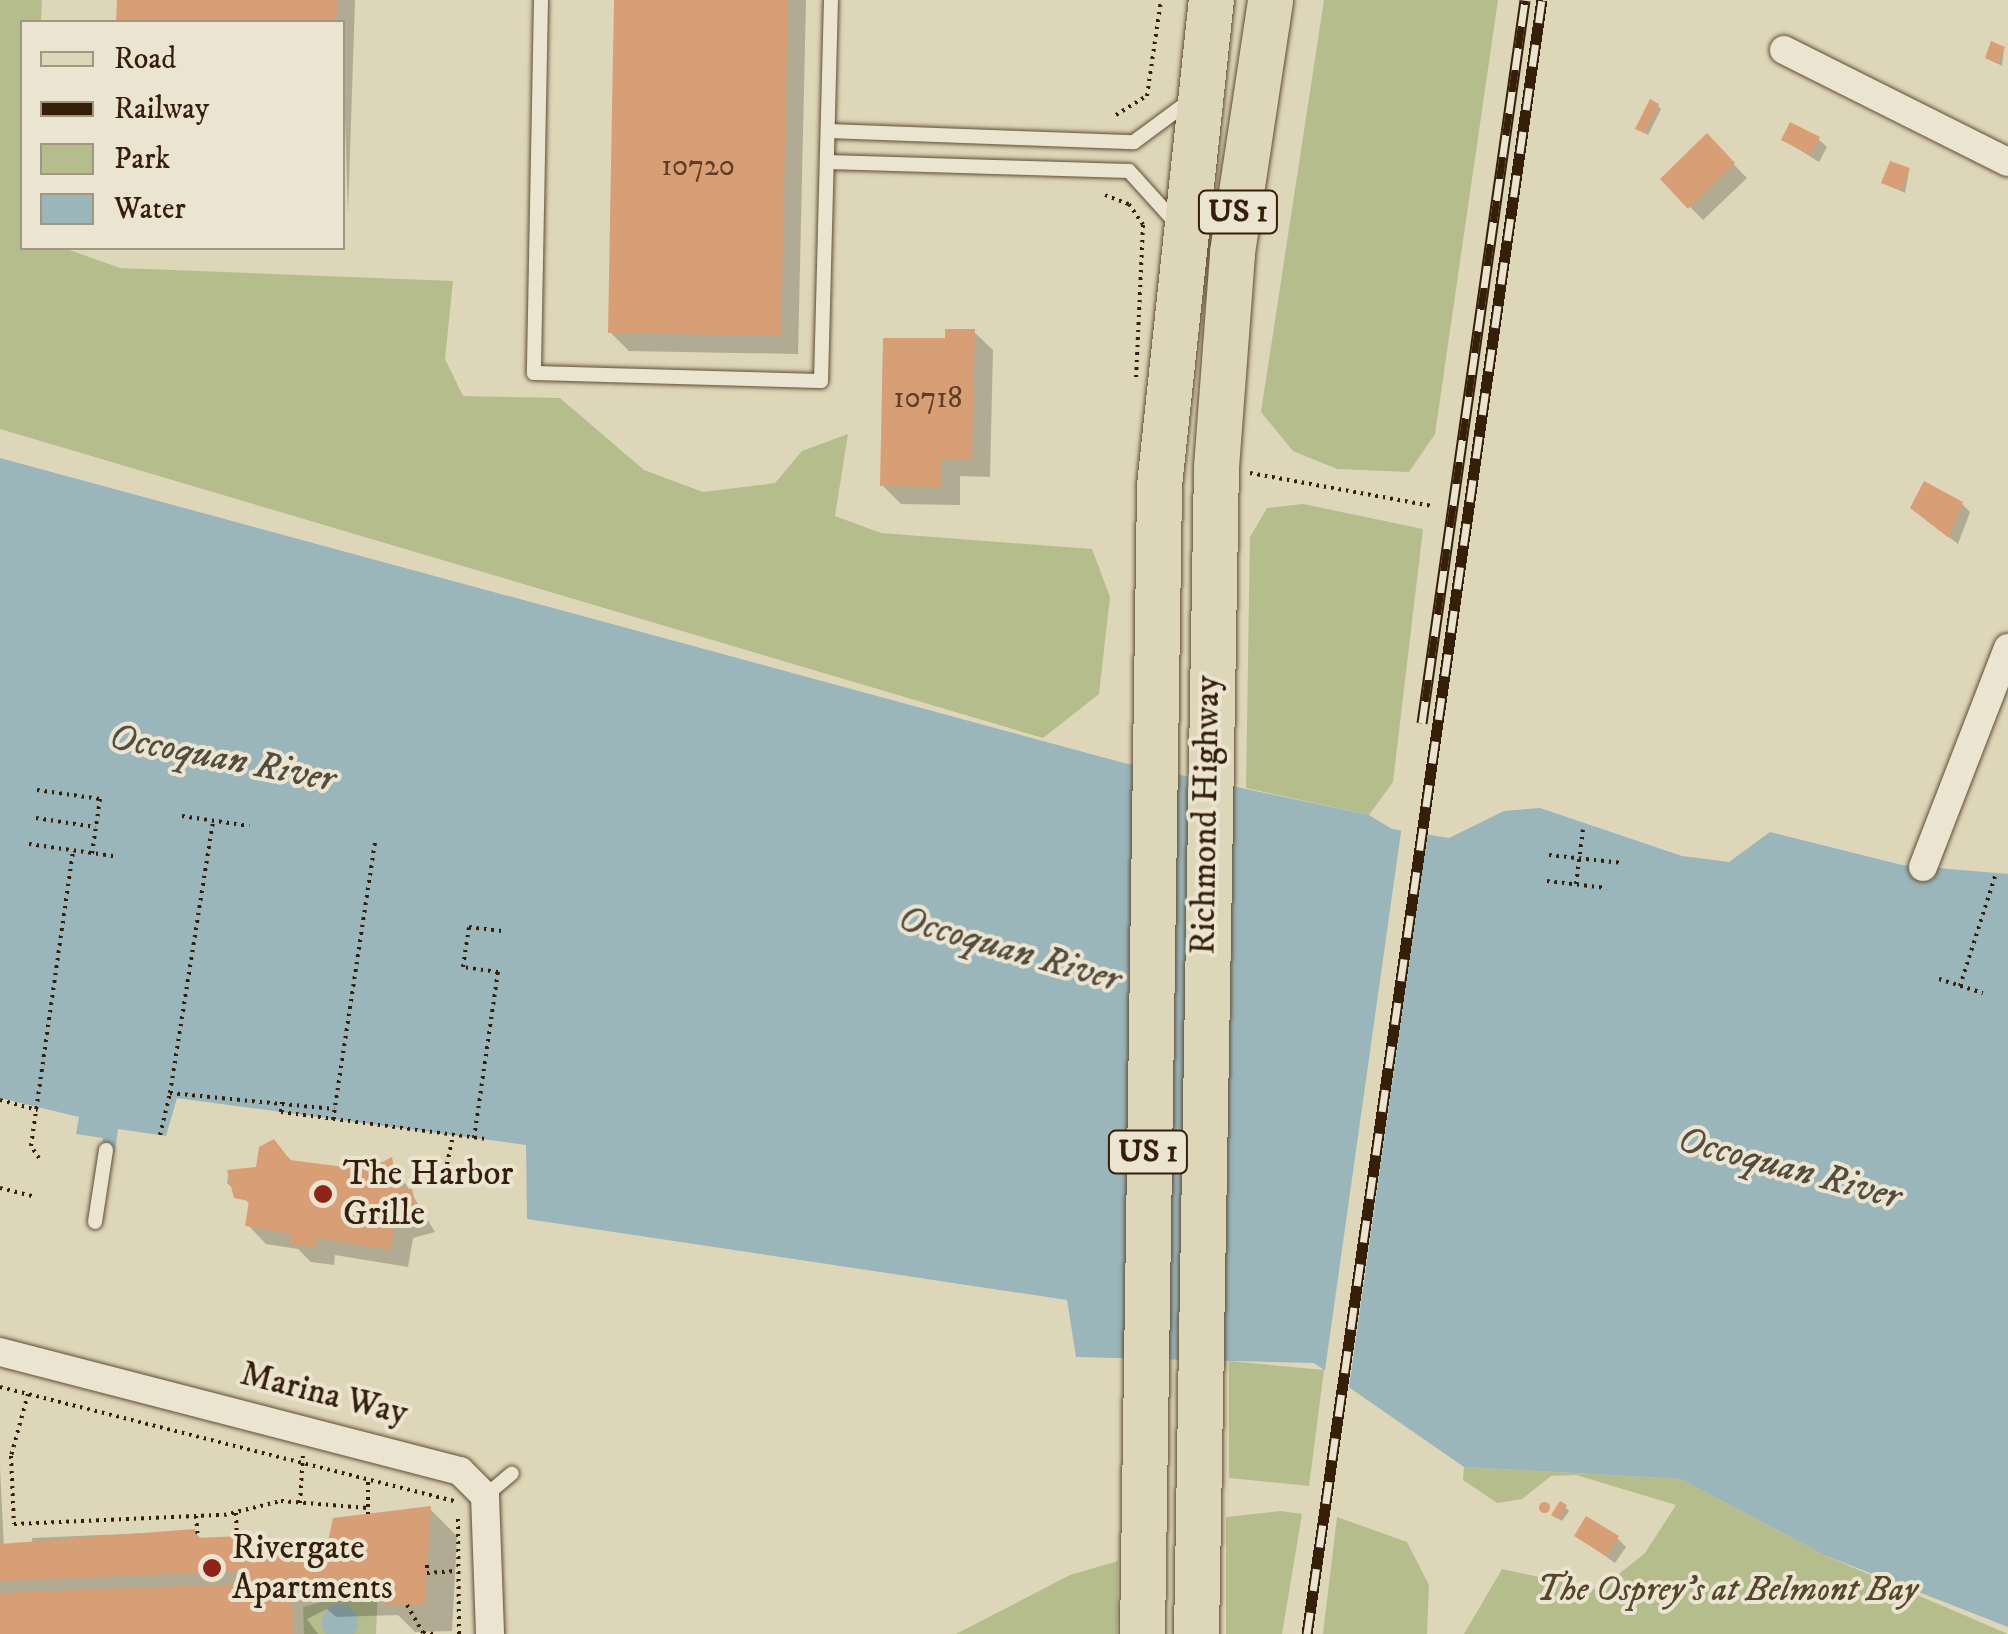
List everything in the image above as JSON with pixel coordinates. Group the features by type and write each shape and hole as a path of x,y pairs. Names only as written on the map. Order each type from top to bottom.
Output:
{"main road":[{"name":"Richmond Highway","path":"1142,1634 1155,671 1165,384 1180,228 1211,0"},
{"name":"Richmond Highway","path":"1196,1634 1208,672 1216,467 1232,252 1270,0"}],"street":[{"path":"1784,50 2008,162"},
{"path":"1923,867 2008,648"},
{"name":"Marina Way","path":"0,1352 438,1462 485,1496"},
{"path":"485,1496 490,1634"}],"lane":[{"path":"541,0 534,374 822,381 831,0"},
{"path":"828,131 1134,142 1162,129 1198,90"},
{"path":"827,162 1129,171 1180,228"},
{"path":"94,1222 106,1150"},
{"path":"485,1496 512,1473"}],"path":[{"path":"1116,115 1146,103 1161,0"},
{"path":"1105,195 1129,204 1143,225 1131,378 1165,384"},
{"path":"1216,467 1432,506"},
{"path":"37,790 100,799 92,854"},
{"path":"182,816 248,826"},
{"path":"36,818 96,827"},
{"path":"160,1135 213,821"},
{"path":"1576,884 1583,829"},
{"path":"333,1120 375,841"},
{"path":"29,844 113,856"},
{"path":"40,1158 31,1146 73,850"},
{"path":"1548,855 1624,863"},
{"path":"1960,986 1996,873"},
{"path":"1547,881 1607,888"},
{"path":"474,1138 498,972 463,967 469,926 504,932"},
{"path":"1939,979 1983,993"},
{"path":"170,1092 335,1110"},
{"path":"0,1100 38,1110"},
{"path":"282,1102 281,1112 484,1140"},
{"path":"444,1179 454,1136"},
{"path":"0,1188 32,1196"},
{"path":"0,1387 456,1502 459,1634"},
{"path":"28,1394 11,1456 14,1524 196,1516 300,1503 368,1508"},
{"path":"300,1503 302,1458"},
{"path":"368,1482 368,1516"},
{"path":"236,1513 237,1536"},
{"path":"196,1516 198,1537"},
{"path":"426,1565 427,1574 456,1571"},
{"path":"407,1605 423,1633 435,1634"}],"green space":[{"path":"0,0 42,0 41,20 20,20 20,250 70,250 120,268 453,281 445,359 463,396 560,398 644,470 703,492 775,483 802,451 848,434 835,516 881,533 1092,549 1110,597 1099,694 1043,738 0,429"},
{"path":"1324,0 1498,0 1435,434 1409,472 1337,469 1293,451 1261,412"},
{"path":"1303,504 1423,529 1393,782 1369,815 1246,788 1250,537 1267,508"},
{"path":"1229,1361 1324,1370 1309,1486 1229,1478"},
{"name":"The Osprey's at Belmont Bay","path":"1464,1467 1681,1479 1824,1555 2008,1634 1464,1634 1502,1569 1599,1590 1645,1553 1676,1505 1576,1475 1551,1476 1522,1499 1497,1503 1463,1480"},
{"path":"1281,1511 1302,1514 1282,1634 1226,1634 1226,1517"},
{"path":"1337,1517 1407,1542 1429,1585 1427,1634 1323,1634"},
{"path":"1118,1561 1117,1634 956,1634 1070,1575"},
{"path":"378,1588 376,1634 304,1634 303,1607 330,1600 330,1590"}],"water":[{"name":"Occoquan River","path":"0,458 1124,763 1369,815 1392,829 1449,838 1504,811 1540,808 1682,856 1729,862 1770,832 1902,865 2008,874 2008,1627 1824,1555 1681,1479 1464,1467 1314,1363 1076,1357 1067,1300 527,1219 526,1145 177,1098 166,1136 118,1129 115,1152 102,1150 103,1138 76,1134 79,1117 0,1098"},
{"path":"333,1605 347,1605 357,1615 353,1635 327,1635 323,1629 323,1615"}],"pier":[{"path":"1402,825 1428,829 1348,1394 1324,1377"}],"building":[{"path":"117,0 337,0 336,20 116,20"},
{"path":"614,0 788,0 781,336 608,333"},
{"path":"1991,41 2005,47 1998,64 1985,58"},
{"path":"1650,99 1659,104 1644,133 1635,129"},
{"path":"1790,122 1820,137 1810,155 1781,140"},
{"path":"1707,133 1735,163 1688,209 1660,179"},
{"path":"1890,161 1910,168 1901,191 1881,183"},
{"path":"945,329 975,329 972,459 942,459 942,487 880,486 883,338 945,338"},
{"path":"1924,481 1963,502 1949,538 1910,508"},
{"name":"The Harbor Grille","path":"274,1139 290,1160 367,1170 392,1157 397,1187 412,1189 418,1214 395,1220 391,1250 317,1238 316,1248 290,1244 292,1234 245,1226 249,1201 234,1198 227,1170 256,1167 259,1147"},
{"path":"1544,1501 1550,1507 1544,1513 1538,1507"},
{"path":"1560,1501 1567,1505 1558,1519 1551,1515"},
{"name":"Rivergate Apartments","path":"431,1506 425,1604 385,1606 385,1587 306,1591 305,1579 293,1580 282,1591 292,1600 293,1634 0,1634 0,1593 245,1584 245,1571 0,1581 0,1544 195,1529 195,1538 242,1536 255,1554 326,1551 333,1518"},
{"path":"1586,1516 1619,1536 1606,1556 1574,1536"}],"railway":[{"path":"1422,723 1525,0"},
{"path":"1307,1634 1542,0"}],"place":[{"name":"The Harbor Grille","path":"323,1194"},
{"name":"Rivergate Apartments","path":"212,1568"}]}
